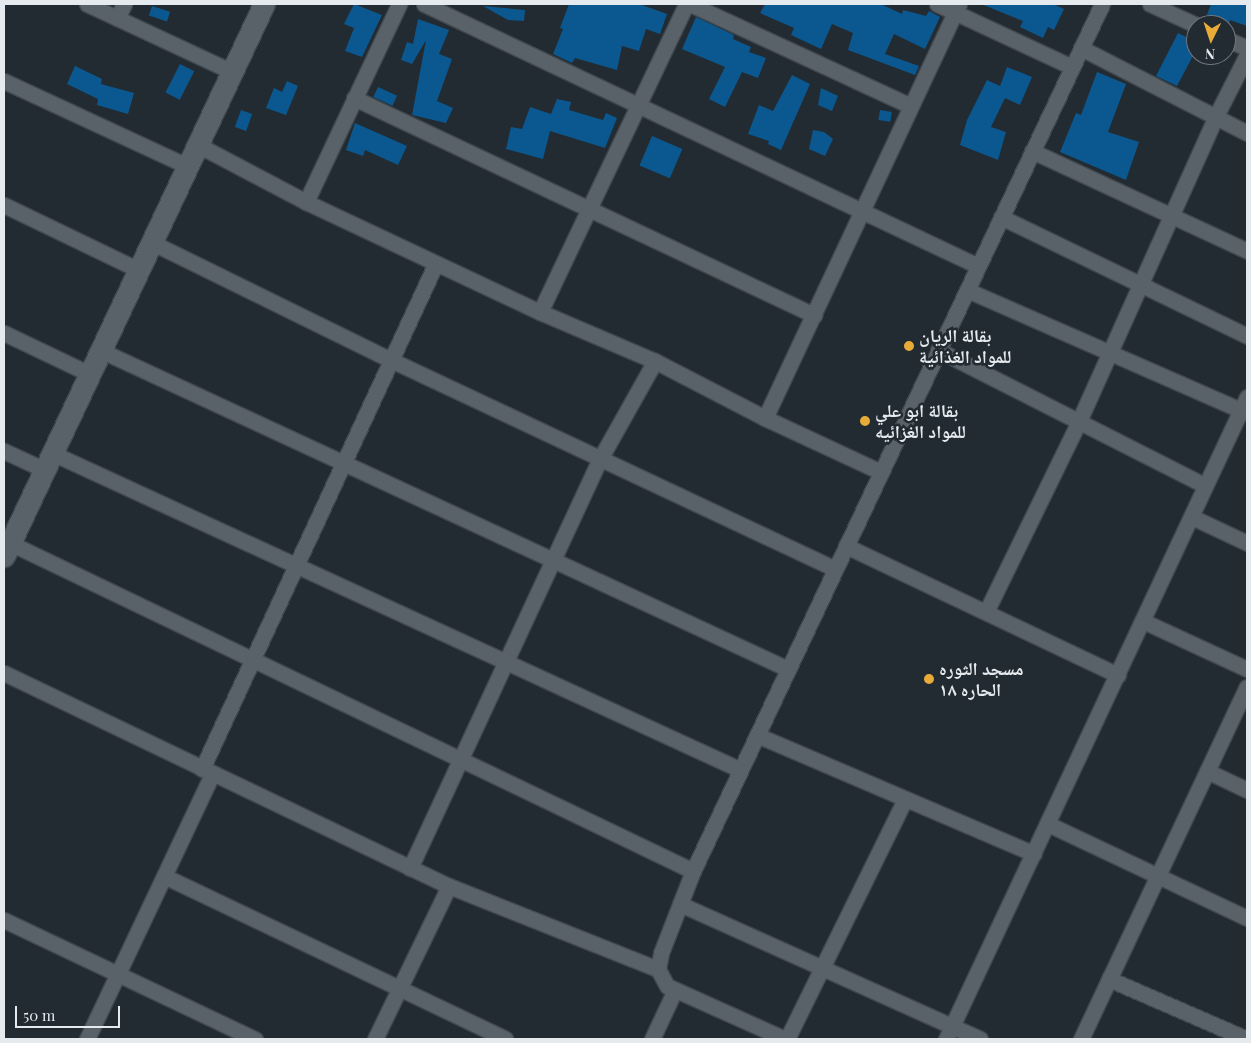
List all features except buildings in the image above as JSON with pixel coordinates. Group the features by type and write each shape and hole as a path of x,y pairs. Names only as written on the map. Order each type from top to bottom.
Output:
{"street":[{"path":"87,4 231,71"},
{"path":"117,18 124,4"},
{"path":"264,4 231,71 140,271 7,550 252,660 693,871"},
{"path":"306,202 399,4"},
{"path":"424,4 978,266"},
{"path":"540,312 686,4"},
{"path":"690,4 911,106"},
{"path":"936,4 957,8 1072,67"},
{"path":"905,799 786,1039 675,990 660,978 658,969 693,871 1102,4"},
{"path":"1150,4 1186,20"},
{"path":"765,418 957,8"},
{"path":"1081,48 1247,133"},
{"path":"986,612 1079,422 1170,216 1215,118 1247,55"},
{"path":"4,81 187,166"},
{"path":"354,98 814,315"},
{"path":"198,145 306,202 540,312 655,361 765,418 881,472"},
{"path":"1032,151 1247,251"},
{"path":"4,205 140,271"},
{"path":"1001,217 1247,336"},
{"path":"153,243 391,360 835,569"},
{"path":"87,1039 164,876 252,660 436,263"},
{"path":"950,1033 1192,517 1204,485 1243,412 967,290"},
{"path":"4,333 90,374"},
{"path":"938,350 1204,485"},
{"path":"102,351 788,669"},
{"path":"410,868 600,459 655,361"},
{"path":"4,451 48,462 297,563 740,770"},
{"path":"1192,517 1247,543"},
{"path":"846,546 1118,676"},
{"path":"1143,621 1247,670"},
{"path":"4,673 449,886 658,969"},
{"path":"1081,1039 1247,687"},
{"path":"757,735 1034,854"},
{"path":"1207,771 1247,790"},
{"path":"1048,824 1247,918"},
{"path":"164,876 504,1039"},
{"path":"376,1039 449,886"},
{"path":"680,904 821,969 950,1033 980,1039"},
{"path":"4,920 255,1039"},
{"path":"1110,979 1247,1039"},
{"path":"652,1039 675,990"}],"place":[{"name":"بقالة الريان للمواد الغذائية","path":"909,346"},
{"name":"بقالة ابو علي للمواد الغزائيه","path":"865,421"},
{"name":"مسجد الثوره الحاره ١٨","path":"929,679"}]}
